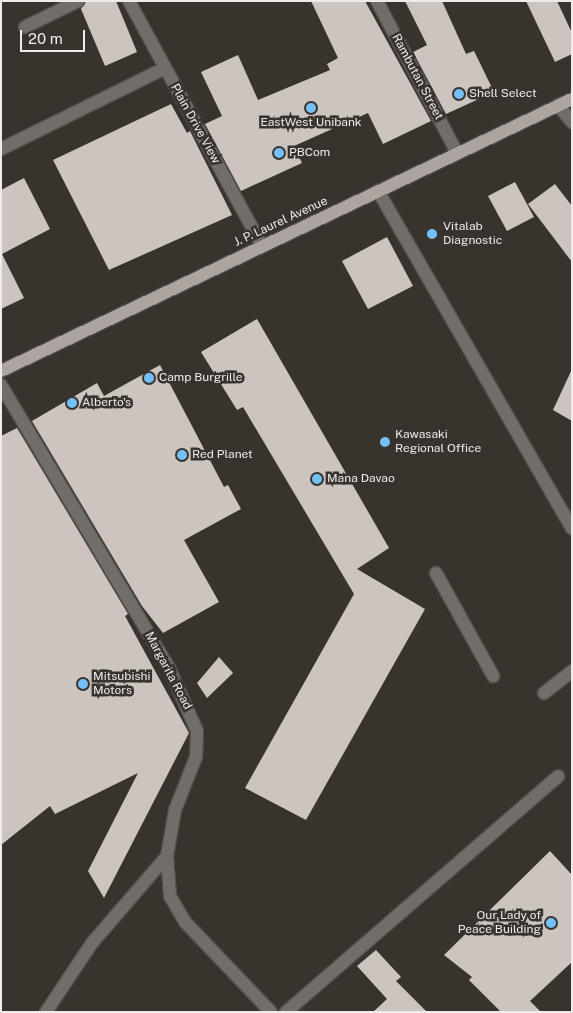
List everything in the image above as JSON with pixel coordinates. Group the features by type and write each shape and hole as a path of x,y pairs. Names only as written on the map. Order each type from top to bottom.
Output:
{"main road":[{"name":"J. P. Laurel Avenue","path":"1,371 572,99"}],"street":[{"path":"25,27 78,1"},
{"name":"Plain Drive View","path":"129,1 262,246"},
{"name":"Rambutan Street","path":"377,1 457,153"},
{"path":"1,149 165,68"},
{"path":"558,105 572,122"},
{"path":"378,191 572,528"},
{"name":"Margarita Road","path":"1,385 169,668 196,730 196,757 175,810 167,856 170,896 185,922 272,1012"},
{"path":"436,573 493,676"},
{"path":"544,693 572,671"},
{"path":"286,1012 558,776"},
{"path":"46,1012 92,943 167,856"}],"building":[{"path":"86,1 116,1 137,52 105,66 81,9"},
{"path":"311,1 365,1 431,121 383,144 368,113 294,146 302,163 241,191 205,124 222,116 201,72 238,55 258,100 330,70 327,64 338,58"},
{"path":"405,1 442,1 466,54 474,51 494,92 446,114 413,52 427,45"},
{"path":"526,1 557,1 572,33 572,54 555,62"},
{"path":"171,104 187,133 190,131 232,215 109,270 53,160"},
{"path":"24,178 50,229 2,254 24,298 1,309 1,190"},
{"path":"515,182 534,217 507,231 488,196"},
{"path":"555,184 572,206 572,262 528,204"},
{"path":"387,237 413,286 368,309 342,261"},
{"path":"257,319 389,548 357,569 425,609 306,820 245,788 354,594 243,407 237,410 201,352"},
{"path":"160,365 224,487 228,485 241,509 184,540 219,602 163,633 142,606 32,421 97,383 104,396"},
{"path":"572,369 572,421 553,410"},
{"name":"Mitsubishi Motors","path":"17,428 128,614 125,616 189,733 104,898 88,871 138,773 55,814 50,806 1,845 1,436"},
{"path":"219,657 233,673 207,698 197,683"},
{"path":"550,851 572,875 572,962 530,1001 541,1012 501,1012 469,980 472,977 444,955"},
{"path":"376,950 401,977 396,981 427,1012 373,1012 387,999 357,966"}],"place":[{"name":"Shell Select","path":"459,94"},
{"name":"EastWest Unibank","path":"311,108"},
{"name":"PBCom","path":"279,153"},
{"name":"Vitalab Diagnostic","path":"432,234"},
{"name":"Camp Burgrille","path":"149,378"},
{"name":"Alberto's","path":"72,403"},
{"name":"Kawasaki Regional Office","path":"385,442"},
{"name":"Red Planet","path":"182,455"},
{"name":"Mana Davao","path":"317,479"},
{"name":"Mitsubishi Motors","path":"83,684"},
{"name":"Our Lady of Peace Building","path":"551,923"}]}
